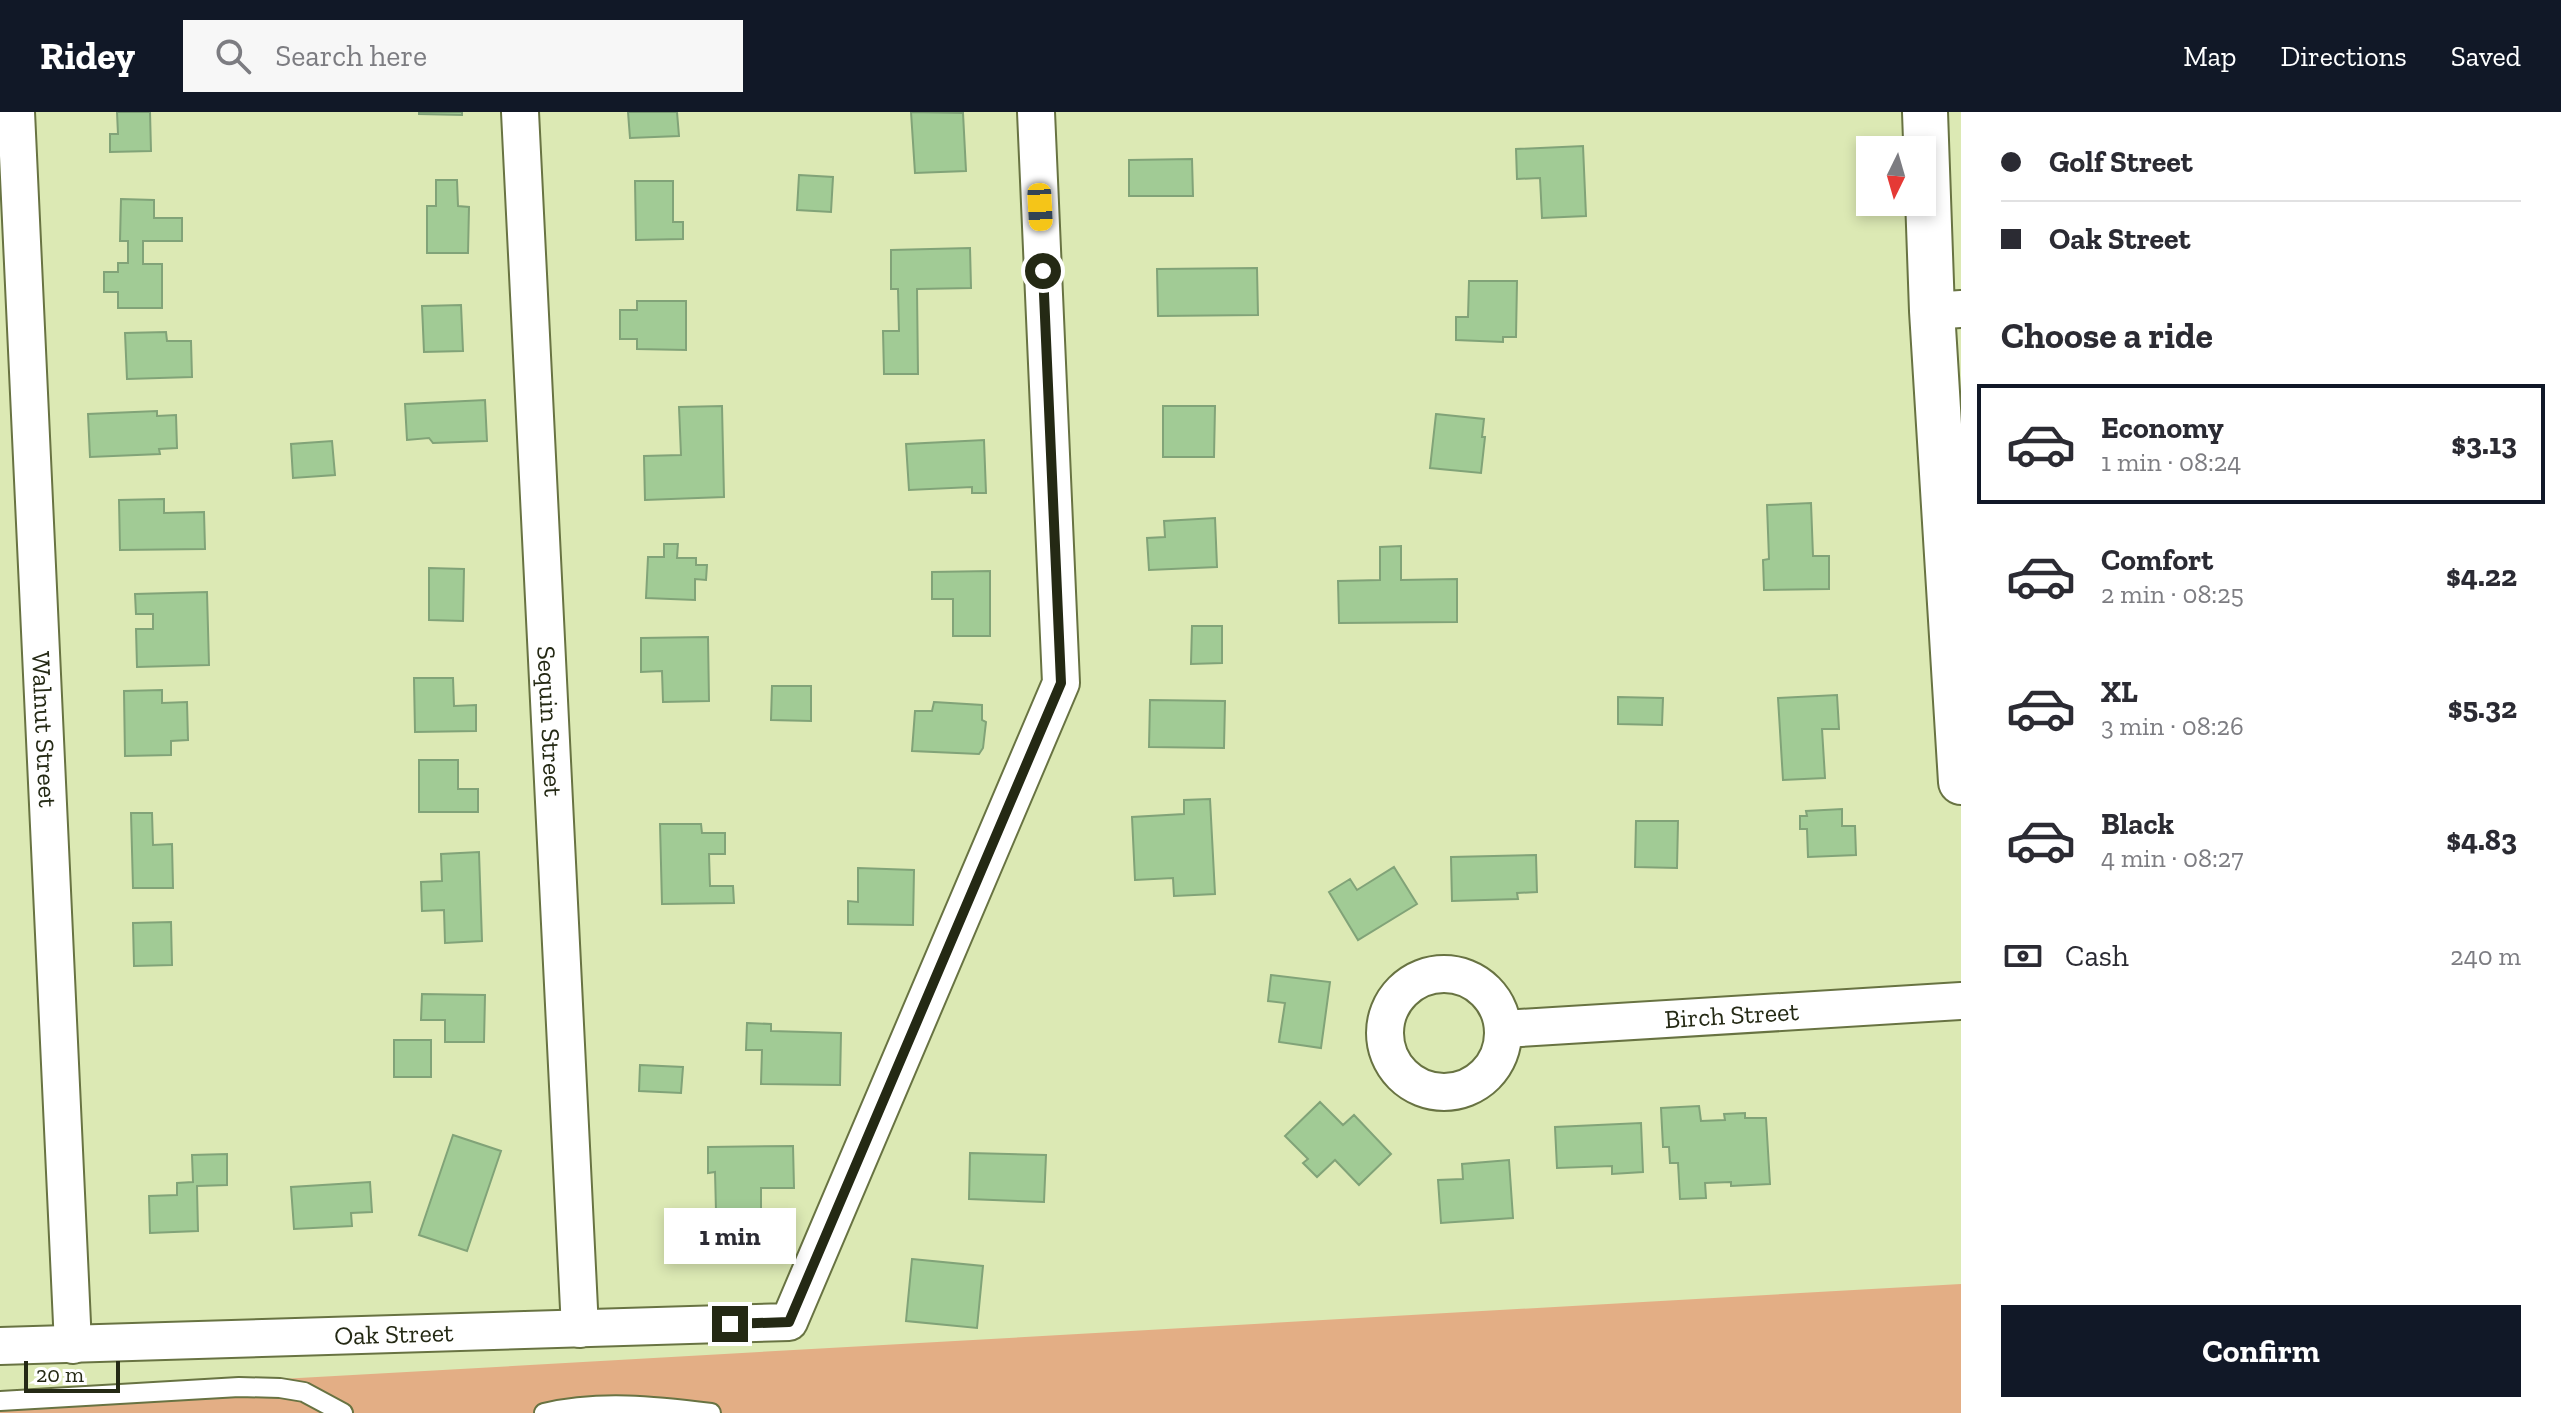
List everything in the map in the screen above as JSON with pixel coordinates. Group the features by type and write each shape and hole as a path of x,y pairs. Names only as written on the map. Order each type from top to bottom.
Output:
{"street":[{"name":"Walnut Street","path":"16,112 73,1345"},
{"name":"Sequin Street","path":"520,112 580,1329"},
{"name":"Oak Street","path":"0,1346 789,1322 1061,683 1036,112"},
{"path":"1925,112 1946,310 1961,782"},
{"name":"Birch Street","path":"1504,1029 1961,1001"}],"lane":[{"path":"0,1401 239,1387 280,1388 304,1392 343,1413"},
{"path":"544,1413 568,1407 635,1405 711,1413"}],"shaded area":[{"path":"1961,1284 1961,1413 0,1413 0,1395"}],"building":[{"path":"117,112 150,112 151,151 110,152 110,134 118,134"},
{"path":"462,112 462,115 419,114"},
{"path":"628,112 677,112 679,136 630,138"},
{"path":"911,112 963,113 966,171 915,173"},
{"path":"1583,146 1586,216 1542,218 1540,178 1517,179 1516,149"},
{"path":"1192,159 1193,196 1129,196 1129,160"},
{"path":"799,175 833,177 831,212 797,210"},
{"path":"436,180 457,180 458,206 469,207 468,253 427,253 427,206 436,206"},
{"path":"635,181 673,181 673,222 683,222 683,239 636,240"},
{"path":"121,199 154,200 154,218 182,218 182,241 143,241 143,264 162,264 162,308 118,308 118,292 104,292 104,272 118,272 118,263 128,263 128,241 120,241"},
{"path":"970,248 971,288 917,289 918,374 884,374 883,331 899,331 898,289 891,289 891,250"},
{"path":"1257,268 1258,315 1158,316 1157,269"},
{"path":"1469,281 1517,281 1516,337 1503,337 1503,342 1456,340 1456,317 1468,317"},
{"path":"637,301 686,301 686,350 637,349 637,339 620,339 620,310 637,310"},
{"path":"461,305 463,351 424,352 422,306"},
{"path":"166,332 167,341 191,341 192,377 127,379 125,333"},
{"path":"485,400 487,441 433,443 429,438 407,440 405,404"},
{"path":"722,406 724,497 645,500 644,456 681,455 679,407"},
{"path":"1163,406 1215,406 1214,457 1163,457"},
{"path":"157,411 157,416 176,415 177,448 159,449 160,454 90,457 88,414"},
{"path":"1436,414 1484,419 1481,473 1430,468"},
{"path":"984,440 986,493 972,493 972,487 909,490 906,444"},
{"path":"332,441 335,475 293,478 291,444"},
{"path":"164,499 164,513 204,512 205,549 120,550 119,500"},
{"path":"1811,503 1813,556 1829,556 1829,589 1764,590 1763,560 1769,559 1767,505"},
{"path":"1215,518 1217,567 1149,570 1147,538 1165,537 1164,521"},
{"path":"664,544 678,544 677,558 696,558 696,565 707,565 706,580 695,579 695,600 646,598 648,557 664,557"},
{"path":"1401,546 1401,580 1457,579 1457,622 1339,623 1338,581 1380,580 1380,547"},
{"path":"429,568 464,569 463,621 429,620"},
{"path":"990,571 990,636 953,636 953,599 932,599 932,572"},
{"path":"207,592 209,665 137,667 136,629 153,629 153,614 136,614 135,594"},
{"path":"1192,626 1222,626 1222,663 1191,664"},
{"path":"708,637 709,701 663,702 662,671 641,672 641,638"},
{"path":"414,678 453,678 454,706 476,705 476,731 415,732"},
{"path":"772,686 811,686 811,721 771,720"},
{"path":"162,690 162,703 187,702 188,740 171,741 171,755 125,756 124,691"},
{"path":"1837,695 1839,729 1822,729 1825,778 1783,780 1778,698"},
{"path":"1618,697 1663,698 1662,725 1618,724"},
{"path":"1150,700 1225,701 1224,748 1149,747"},
{"path":"934,702 982,705 982,720 986,722 983,748 979,754 912,751 915,711 932,711"},
{"path":"419,760 458,760 458,789 478,789 478,812 419,812"},
{"path":"1210,799 1215,894 1174,896 1173,878 1135,880 1132,817 1184,814 1184,800"},
{"path":"1842,809 1842,826 1855,826 1856,855 1808,857 1807,829 1800,829 1800,816 1807,816 1806,811"},
{"path":"131,813 152,813 153,845 172,844 173,888 133,888"},
{"path":"1636,821 1678,821 1677,868 1635,867"},
{"path":"660,824 701,824 702,833 725,833 725,854 709,854 710,886 733,886 734,903 662,904"},
{"path":"479,852 482,941 445,943 444,910 422,911 421,882 442,881 441,854"},
{"path":"1536,855 1537,892 1517,893 1518,899 1452,901 1451,857"},
{"path":"1394,867 1417,904 1358,940 1329,892 1350,879 1357,890"},
{"path":"858,868 914,870 913,925 848,924 848,901 858,902"},
{"path":"171,922 172,965 134,966 133,923"},
{"path":"1271,975 1330,982 1321,1048 1279,1042 1285,1003 1268,1001"},
{"path":"422,994 485,995 484,1042 445,1042 445,1020 421,1020"},
{"path":"747,1023 771,1024 771,1031 841,1033 840,1085 761,1084 762,1050 746,1050"},
{"path":"394,1040 431,1040 431,1077 394,1077"},
{"path":"640,1065 683,1067 681,1093 639,1091"},
{"path":"1320,1102 1343,1125 1354,1115 1391,1154 1359,1185 1335,1160 1317,1177 1303,1163 1308,1159 1285,1136"},
{"path":"1699,1106 1701,1121 1725,1120 1724,1114 1745,1113 1745,1118 1766,1118 1770,1184 1731,1186 1731,1182 1705,1183 1706,1198 1680,1199 1678,1163 1670,1163 1669,1147 1663,1147 1661,1108"},
{"path":"1641,1123 1643,1172 1612,1174 1612,1166 1557,1168 1555,1127"},
{"path":"453,1135 501,1151 467,1251 419,1235"},
{"path":"793,1146 794,1188 761,1188 761,1211 716,1211 715,1172 708,1173 708,1147"},
{"path":"970,1153 1046,1155 1044,1202 969,1199"},
{"path":"227,1154 227,1185 197,1186 198,1231 150,1233 149,1196 177,1195 177,1183 193,1182 192,1155"},
{"path":"1509,1160 1513,1218 1441,1223 1438,1180 1463,1179 1462,1164"},
{"path":"370,1182 372,1212 351,1213 352,1226 294,1229 291,1187"},
{"path":"912,1259 983,1266 977,1328 906,1321"}],"route":[{"path":"730,1324 789,1322 1061,683 1043,271"}]}
